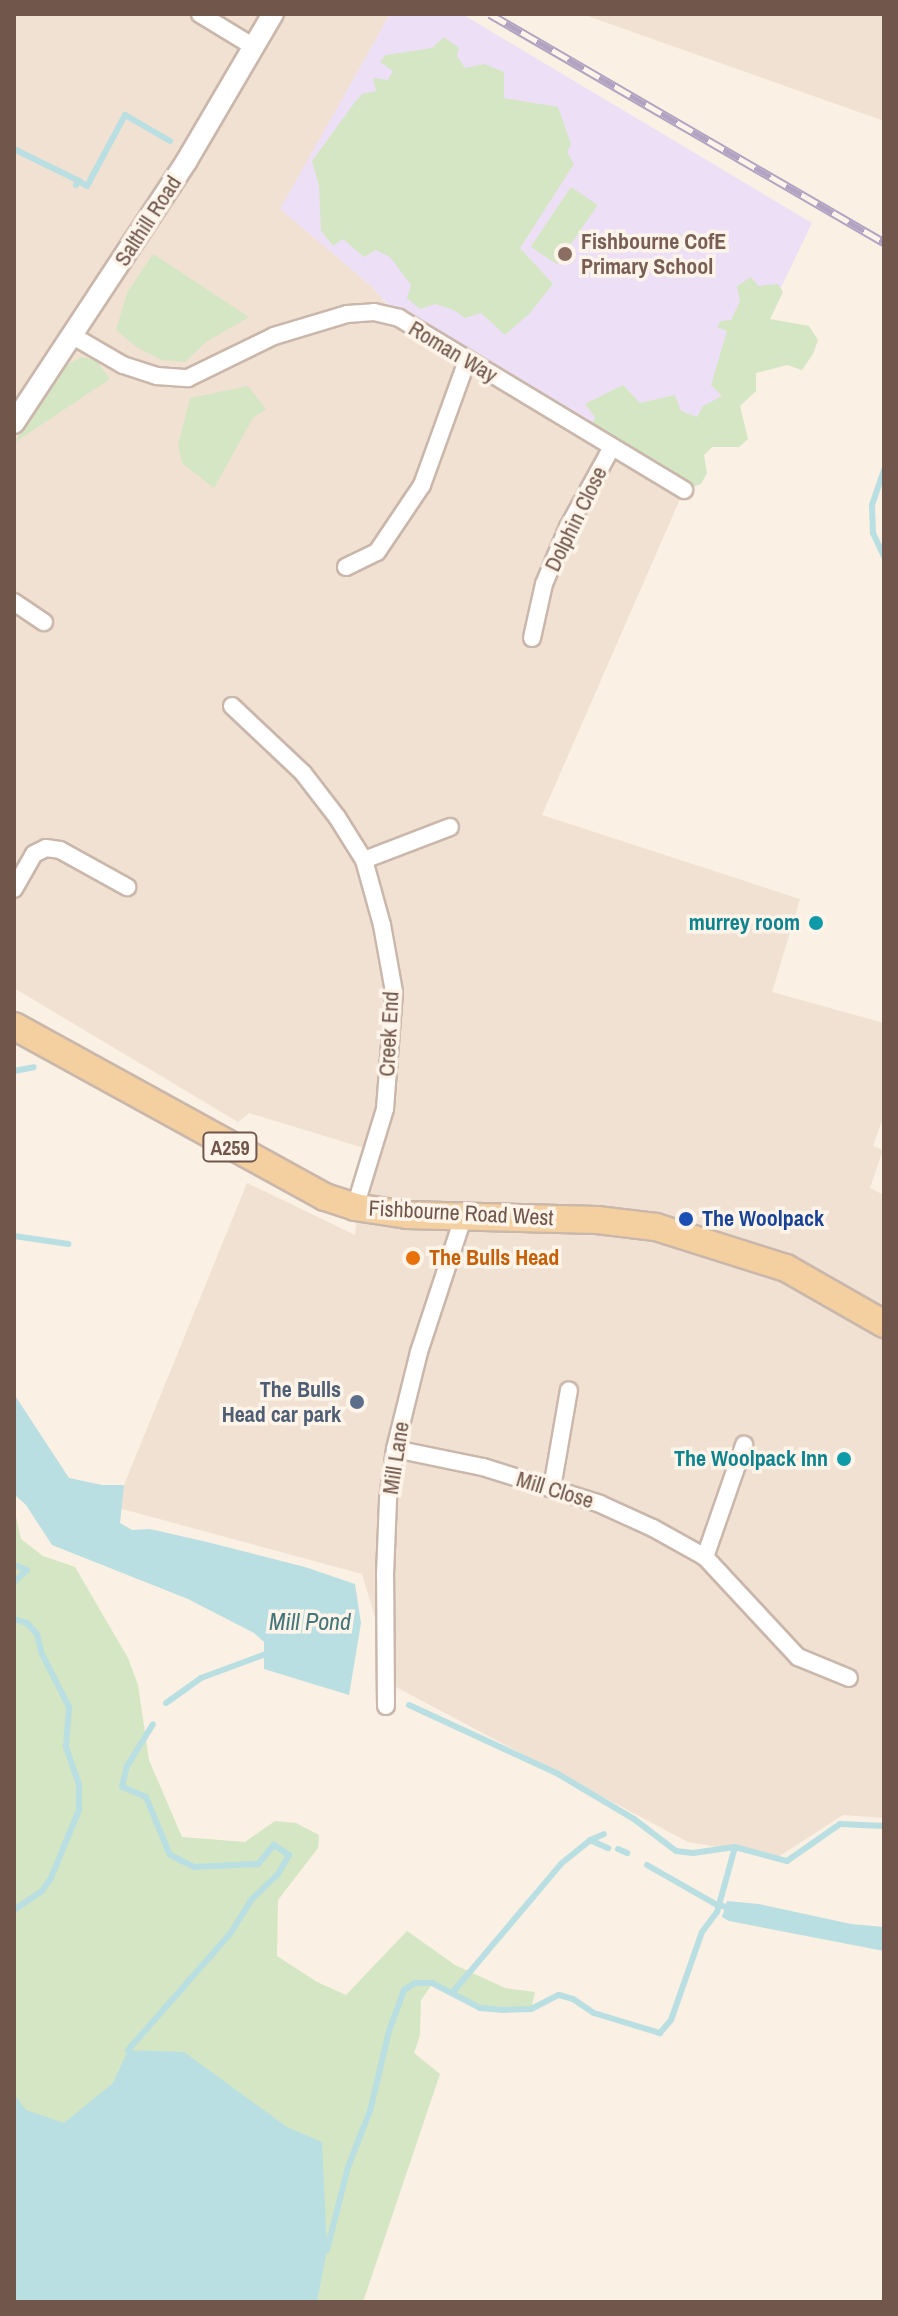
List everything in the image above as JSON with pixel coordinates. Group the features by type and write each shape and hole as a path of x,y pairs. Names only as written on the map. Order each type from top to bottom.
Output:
{"main road":[{"name":"Fishbourne Road West","path":"14,1026 298,1184 355,1207 463,1218 597,1220 656,1227 786,1268 884,1324"}],"street":[{"path":"200,14 254,47"},
{"name":"Salthill Road","path":"14,423 186,162 273,14"},
{"name":"Roman Way","path":"73,336 123,365 157,376 188,378 274,336 347,314 374,312 399,318 684,490"},
{"path":"346,567 377,552 422,485 467,361"},
{"name":"Dolphin Close","path":"532,638 544,584 568,527 612,447"},
{"path":"14,602 44,622"},
{"name":"Creek End","path":"232,706 303,773 364,860 382,925 394,992 385,1109 355,1207"},
{"path":"364,860 450,827"},
{"path":"14,889 34,854 46,848 60,850 127,887"},
{"name":"Mill Lane","path":"386,1706 385,1575 388,1499 395,1449 419,1352 463,1218"},
{"path":"552,1488 569,1390"},
{"path":"705,1557 744,1445"},
{"name":"Mill Close","path":"395,1449 483,1467 600,1504 705,1557 798,1657 849,1678"}],"shaded area":[{"path":"14,14 390,14 281,209 370,285 399,318 684,490 542,815 800,899 772,992 884,1023 884,1115 873,1146 883,1150 870,1188 884,1195 884,1818 843,1815 778,1857 688,1842 396,1687 362,1574 115,1507 247,1183 355,1235 364,1148 249,1113 238,1122 14,988"},
{"name":"Fishbourne CofE Primary School","path":"390,14 462,14 812,223 684,490 402,320 370,285 280,209"},
{"path":"582,14 884,14 884,121"}],"green space":[{"path":"444,37 459,48 457,56 465,68 484,64 504,72 504,98 558,107 571,144 567,152 574,164 520,248 553,284 530,313 505,335 481,313 465,318 454,310 435,304 420,309 407,298 411,285 390,257 376,250 364,257 343,239 333,246 321,231 319,186 312,161 362,94 376,91 373,78 388,80 393,71 380,62 386,55 432,48"},
{"path":"571,187 598,205 557,265 531,247"},
{"path":"153,254 249,317 206,342 185,362 162,360 138,348 116,330 127,293"},
{"path":"751,277 758,286 778,284 783,292 770,319 809,326 818,340 813,354 802,370 787,365 756,373 756,391 740,406 748,439 739,447 712,447 704,455 707,473 701,484 678,492 664,488 592,425 595,417 585,404 623,385 640,403 675,395 681,411 697,417 703,406 722,396 711,385 727,331 717,327 721,321 731,320 740,301 737,286"},
{"path":"81,357 96,360 110,379 14,443 67,365"},
{"path":"248,386 266,409 253,418 214,488 182,463 178,445 190,398"},
{"path":"14,1508 21,1539 43,1556 75,1567 128,1658 138,1685 149,1760 182,1837 245,1842 275,1821 296,1823 319,1835 318,1848 278,1900 277,1956 317,1982 346,1995 407,1931 455,1965 505,1988 535,1992 531,2009 480,2008 433,1983 421,2000 420,2035 414,2053 440,2074 363,2302 317,2302 326,2251 228,2302 14,2302"}],"water":[{"name":"Mill Pond","path":"14,1394 69,1478 102,1485 124,1485 120,1523 132,1530 150,1529 207,1542 305,1567 355,1584 361,1623 349,1695 264,1669 264,1642 254,1633 188,1599 52,1545 26,1505 14,1494"},
{"path":"727,1901 759,1904 851,1924 884,1927 884,1951 729,1921 722,1917"},
{"path":"128,2050 184,2052 287,2127 322,2142 327,2250 317,2302 14,2302 14,2094 26,2110 64,2123 113,2083"}],"waterway":[{"path":"79,181 87,186 125,115 170,141"},
{"path":"14,149 79,181 76,185"},
{"path":"884,470 872,505 873,533 884,557"},
{"path":"14,1071 34,1067"},
{"path":"14,1236 68,1244"},
{"path":"14,1565 27,1570 14,1582"},
{"path":"14,1619 27,1623 37,1634 41,1652 69,1707 66,1747 79,1784 79,1810 51,1878 42,1891 14,1910"},
{"path":"166,1703 201,1678 266,1654"},
{"path":"409,1705 558,1774 634,1819 676,1851 693,1853 735,1847 787,1861 840,1824 884,1826"},
{"path":"128,2050 230,1934 251,1900 278,1874 289,1855 274,1845 258,1864 194,1867 170,1855 146,1797 122,1787 127,1766 153,1724"},
{"path":"452,1993 562,1863 590,1840 604,1834"},
{"path":"590,1840 608,1848"},
{"path":"327,2250 348,2167 370,2111 389,2031 404,1990 415,1983 432,1983 480,2008 503,2010 531,2009 559,1995 573,1999 594,2013 660,2033 671,2020 702,1932 717,1912 735,1847"},
{"path":"618,1849 627,1853"},
{"path":"647,1865 717,1905 732,1908"}],"railway":[{"path":"490,14 884,242"}],"place":[{"name":"Fishbourne CofE Primary School","path":"565,254"},
{"name":"murrey room","path":"816,923"},
{"name":"The Woolpack","path":"686,1219"},
{"name":"The Bulls Head","path":"413,1258"},
{"name":"The Bulls Head car park","path":"357,1402"},
{"name":"The Woolpack Inn","path":"844,1459"}]}
